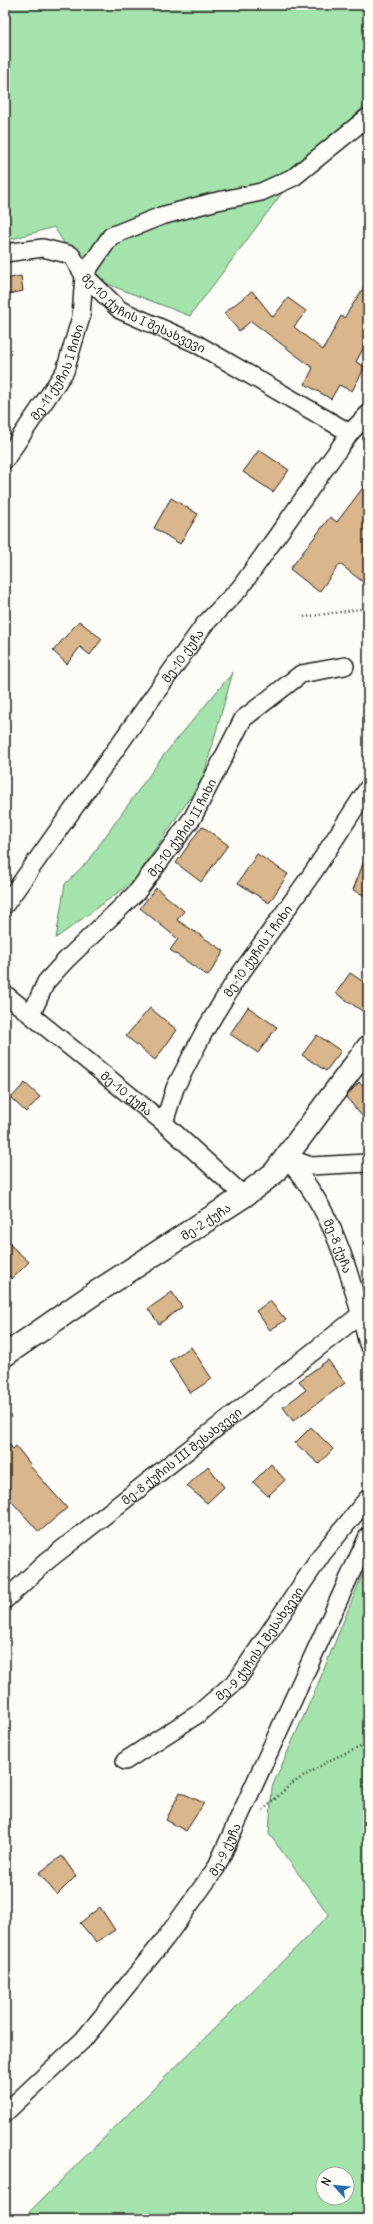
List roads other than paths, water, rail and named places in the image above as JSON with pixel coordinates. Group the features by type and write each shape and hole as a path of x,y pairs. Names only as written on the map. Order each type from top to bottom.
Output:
{"main road":[{"name":"მე-2 ქუჩა","path":"5,1355 92,1295 244,1196 274,1173 368,1047"}],"street":[{"name":"მე-10 ქუჩის I შესახვევი","path":"350,433 195,343 120,310 84,275 111,236 161,216 213,202 261,192 294,177 368,117"},
{"path":"5,253 43,248 71,255 84,275"},
{"name":"მე-11 ქუჩის I ჩიხი","path":"5,460 65,371 81,317 84,275"},
{"name":"მე-10 ქუჩა","path":"5,905 204,625 240,588 350,433 368,414"},
{"name":"მე-10 ქუჩის II ჩიხი","path":"31,1015 46,982 66,960 137,892 193,817 243,719 301,674 345,666"},
{"name":"მე-10 ქუჩის I ჩიხი","path":"164,1122 175,1088 205,1030 235,981 314,871 368,788"},
{"name":"მე-10 ქუჩა","path":"5,994 164,1122 244,1196"},
{"path":"286,1158 311,1166 368,1163"},
{"name":"მე-8 ქუჩა","path":"286,1158 315,1193 330,1222 345,1261 368,1344"},
{"name":"მე-8 ქუჩის III შესახვევი","path":"5,1600 47,1560 360,1314"},
{"name":"მე-9 ქუჩის I შესახვევი","path":"125,1761 180,1727 214,1701 237,1680 323,1553 368,1498"},
{"name":"მე-9 ქუჩა","path":"5,2113 82,2040 165,1939 216,1868 368,1536"}]}
